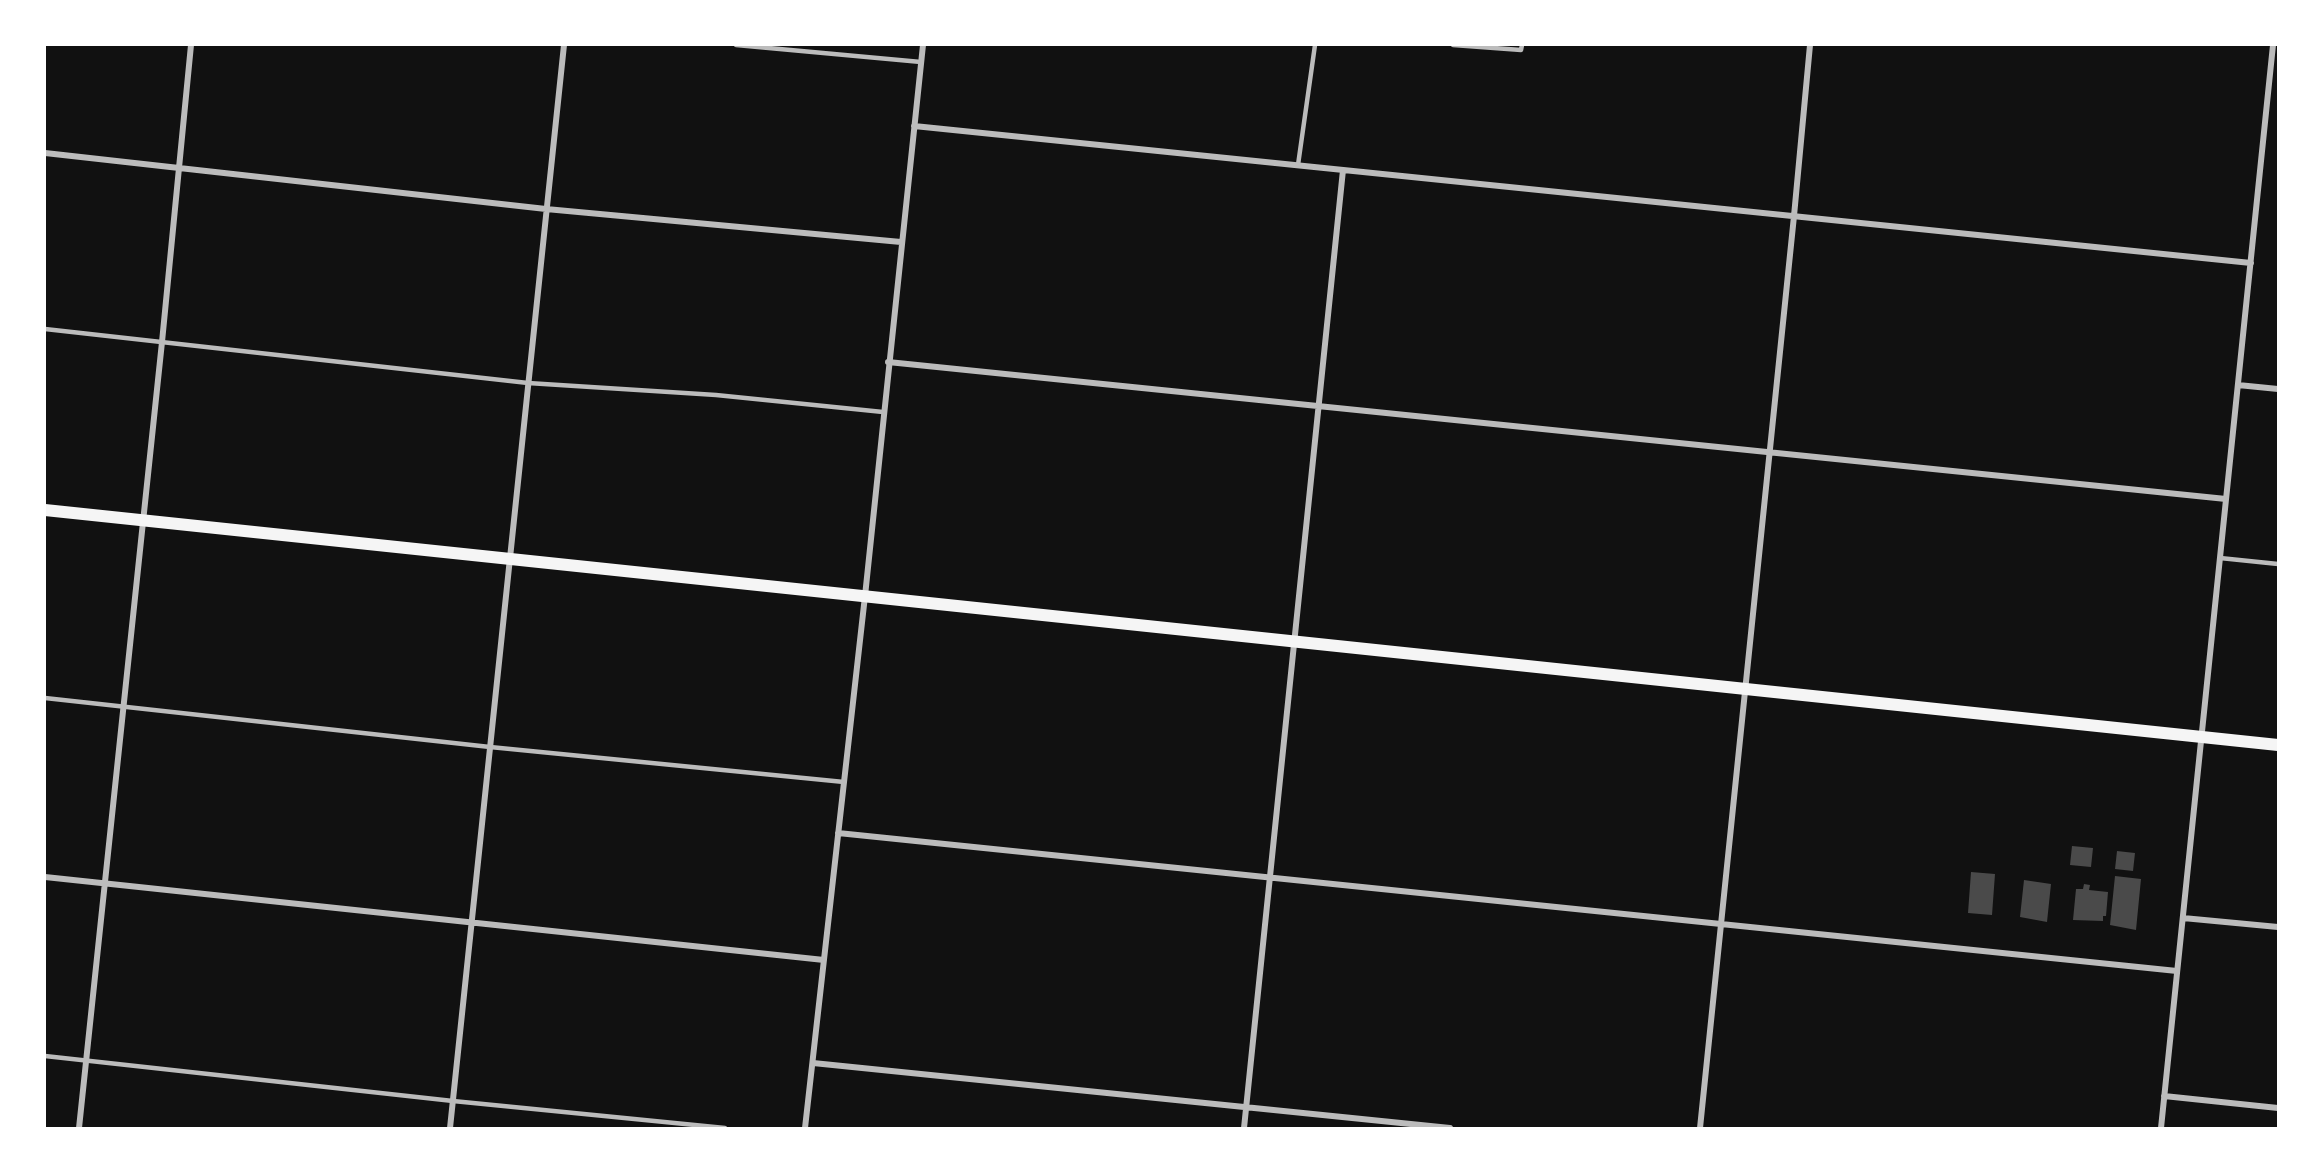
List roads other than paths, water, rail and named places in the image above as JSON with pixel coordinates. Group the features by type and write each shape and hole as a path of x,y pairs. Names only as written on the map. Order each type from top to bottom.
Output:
{"main road":[{"path":"45,510 2278,745"}],"street":[{"path":"79,1128 144,520 191,45"},
{"path":"450,1128 564,45"},
{"path":"805,1128 865,596 923,45"},
{"path":"1700,1128 1810,45"},
{"path":"2161,1128 2273,45"},
{"path":"914,126 2251,262"},
{"path":"45,153 546,209 902,242"},
{"path":"1244,1128 1343,170"},
{"path":"888,362 2226,499"},
{"path":"2238,385 2278,389"},
{"path":"838,833 2177,971"},
{"path":"45,877 824,960"},
{"path":"2183,918 2278,927"},
{"path":"813,1062 1450,1128"},
{"path":"2164,1096 2278,1108"}],"lane":[{"path":"736,45 921,62"},
{"path":"1298,165 1315,45"},
{"path":"1453,45 1521,50 1522,45"},
{"path":"45,329 528,382 716,395 883,412"},
{"path":"2220,558 2278,564"},
{"path":"45,699 844,782"},
{"path":"45,1056 724,1128"}]}
